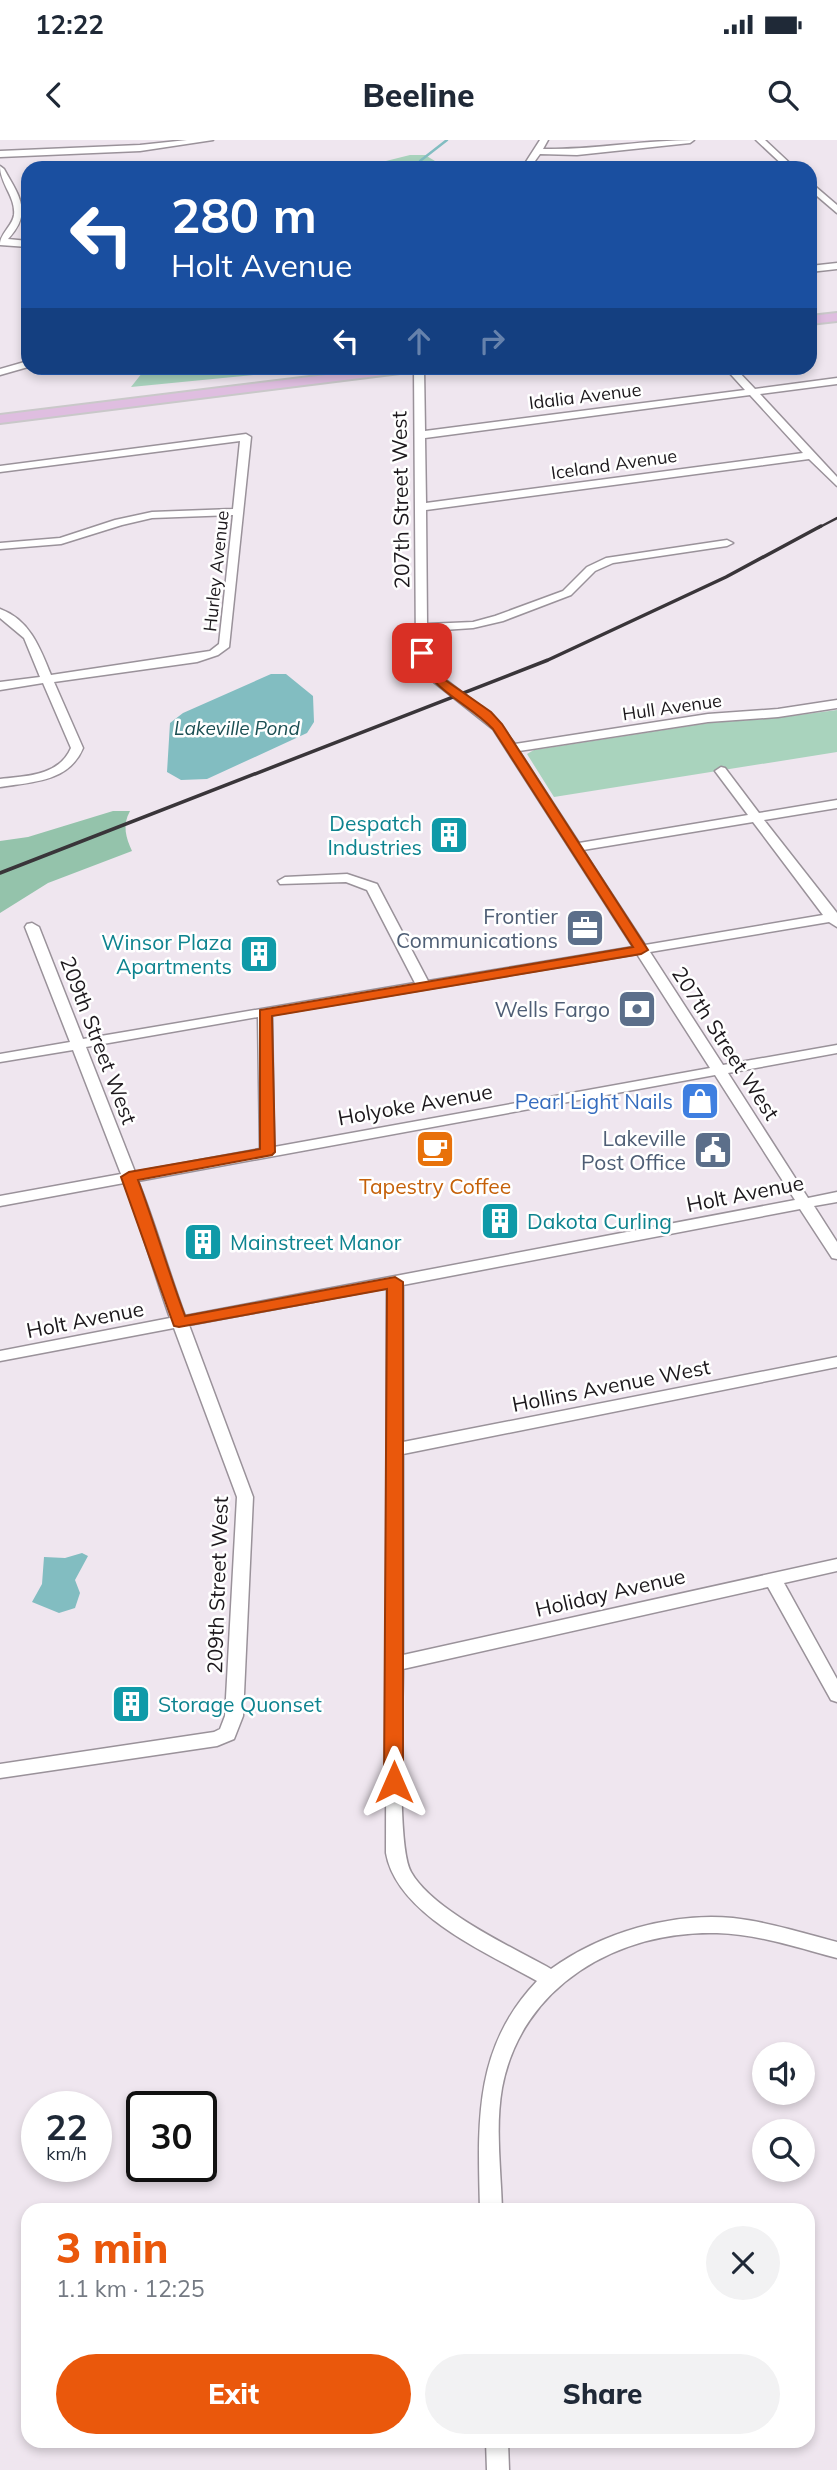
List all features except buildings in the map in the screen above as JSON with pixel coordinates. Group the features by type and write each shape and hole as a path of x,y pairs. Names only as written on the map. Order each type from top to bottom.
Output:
{"main road":[{"path":"817,319 837,317"},
{"path":"0,419 352,375"}],"street":[{"path":"0,154 209,140"},
{"path":"530,161 544,140"},
{"path":"537,150 577,152 690,140"},
{"path":"760,140 783,161"},
{"path":"0,169 17,201 19,214 17,223 0,242"},
{"path":"817,192 837,210"},
{"path":"0,242 21,244"},
{"path":"817,268 837,266"},
{"path":"0,372 21,366"},
{"name":"207th Street West","path":"419,375 423,659 431,674 486,715 512,748 837,1254"},
{"path":"736,375 837,483"},
{"name":"Idalia Avenue","path":"421,435 837,381"},
{"name":"Hurley Avenue","path":"0,468 246,437 225,645 214,653 197,658 0,686"},
{"name":"Iceland Avenue","path":"422,507 812,455"},
{"path":"0,546 61,541 119,522 152,515 239,512"},
{"path":"424,628 473,625 499,619 567,593 591,569 610,560 727,542"},
{"path":"0,612 29,637 75,742 75,754 67,764 52,773 0,783"},
{"name":"Hull Avenue","path":"512,748 708,718 778,713 837,704"},
{"path":"0,1058 835,920 721,771"},
{"path":"575,846 837,804"},
{"path":"285,881 347,878 372,887 424,986"},
{"name":"209th Street West","path":"0,1771 217,1739 227,1734 233,1716 245,1497 160,1270 152,1235 32,927"},
{"path":"265,1013 267,1152"},
{"name":"Holyoke Avenue","path":"0,1201 837,1049"},
{"name":"Holt Avenue","path":"0,1356 837,1197"},
{"path":"395,1282 394,1829 397,1860 404,1878 425,1903 552,1979"},
{"name":"Hollins Avenue West","path":"394,1450 837,1362"},
{"name":"Holiday Avenue","path":"394,1664 837,1565"},
{"path":"773,1579 837,1696"},
{"path":"491,2203 489,2106 495,2075 512,2032 552,1979 629,1939 694,1925 756,1929 837,1950"},
{"path":"498,2448 498,2470"}],"green space":[{"path":"410,155 425,155 435,161 386,161"},
{"path":"140,375 253,375 131,387"},
{"path":"837,710 837,752 554,797 527,754 534,750 709,723"},
{"path":"113,811 130,811 126,831 132,851 48,883 0,913 0,841 28,837"}],"water":[{"name":"Lakeville Pond","path":"271,674 286,674 313,696 314,722 307,733 207,779 181,780 167,772 170,723 183,713"},
{"path":"82,1553 88,1556 75,1580 80,1593 75,1608 59,1613 32,1602 42,1584 44,1557 65,1558"}],"waterway":[{"path":"420,161 447,140"}],"railway":[{"path":"818,528 837,518"},
{"path":"0,873 548,660 726,577 821,526"}],"place":[{"name":"Despatch Industries","path":"449,835"},
{"name":"Frontier Communications","path":"585,928"},
{"name":"Winsor Plaza Apartments","path":"259,954"},
{"name":"Wells Fargo","path":"637,1009"},
{"name":"Pearl Light Nails","path":"700,1101"},
{"name":"Tapestry Coffee","path":"435,1149"},
{"name":"Lakeville Post Office","path":"713,1150"},
{"name":"Dakota Curling","path":"500,1221"},
{"name":"Mainstreet Manor","path":"203,1242"},
{"name":"Storage Quonset","path":"131,1704"}],"route":[{"path":"394,1782 395,1282 179,1322 160,1270 152,1235 129,1177 267,1152 265,1013 641,950 498,727 486,715 436,680 422,653"}]}
